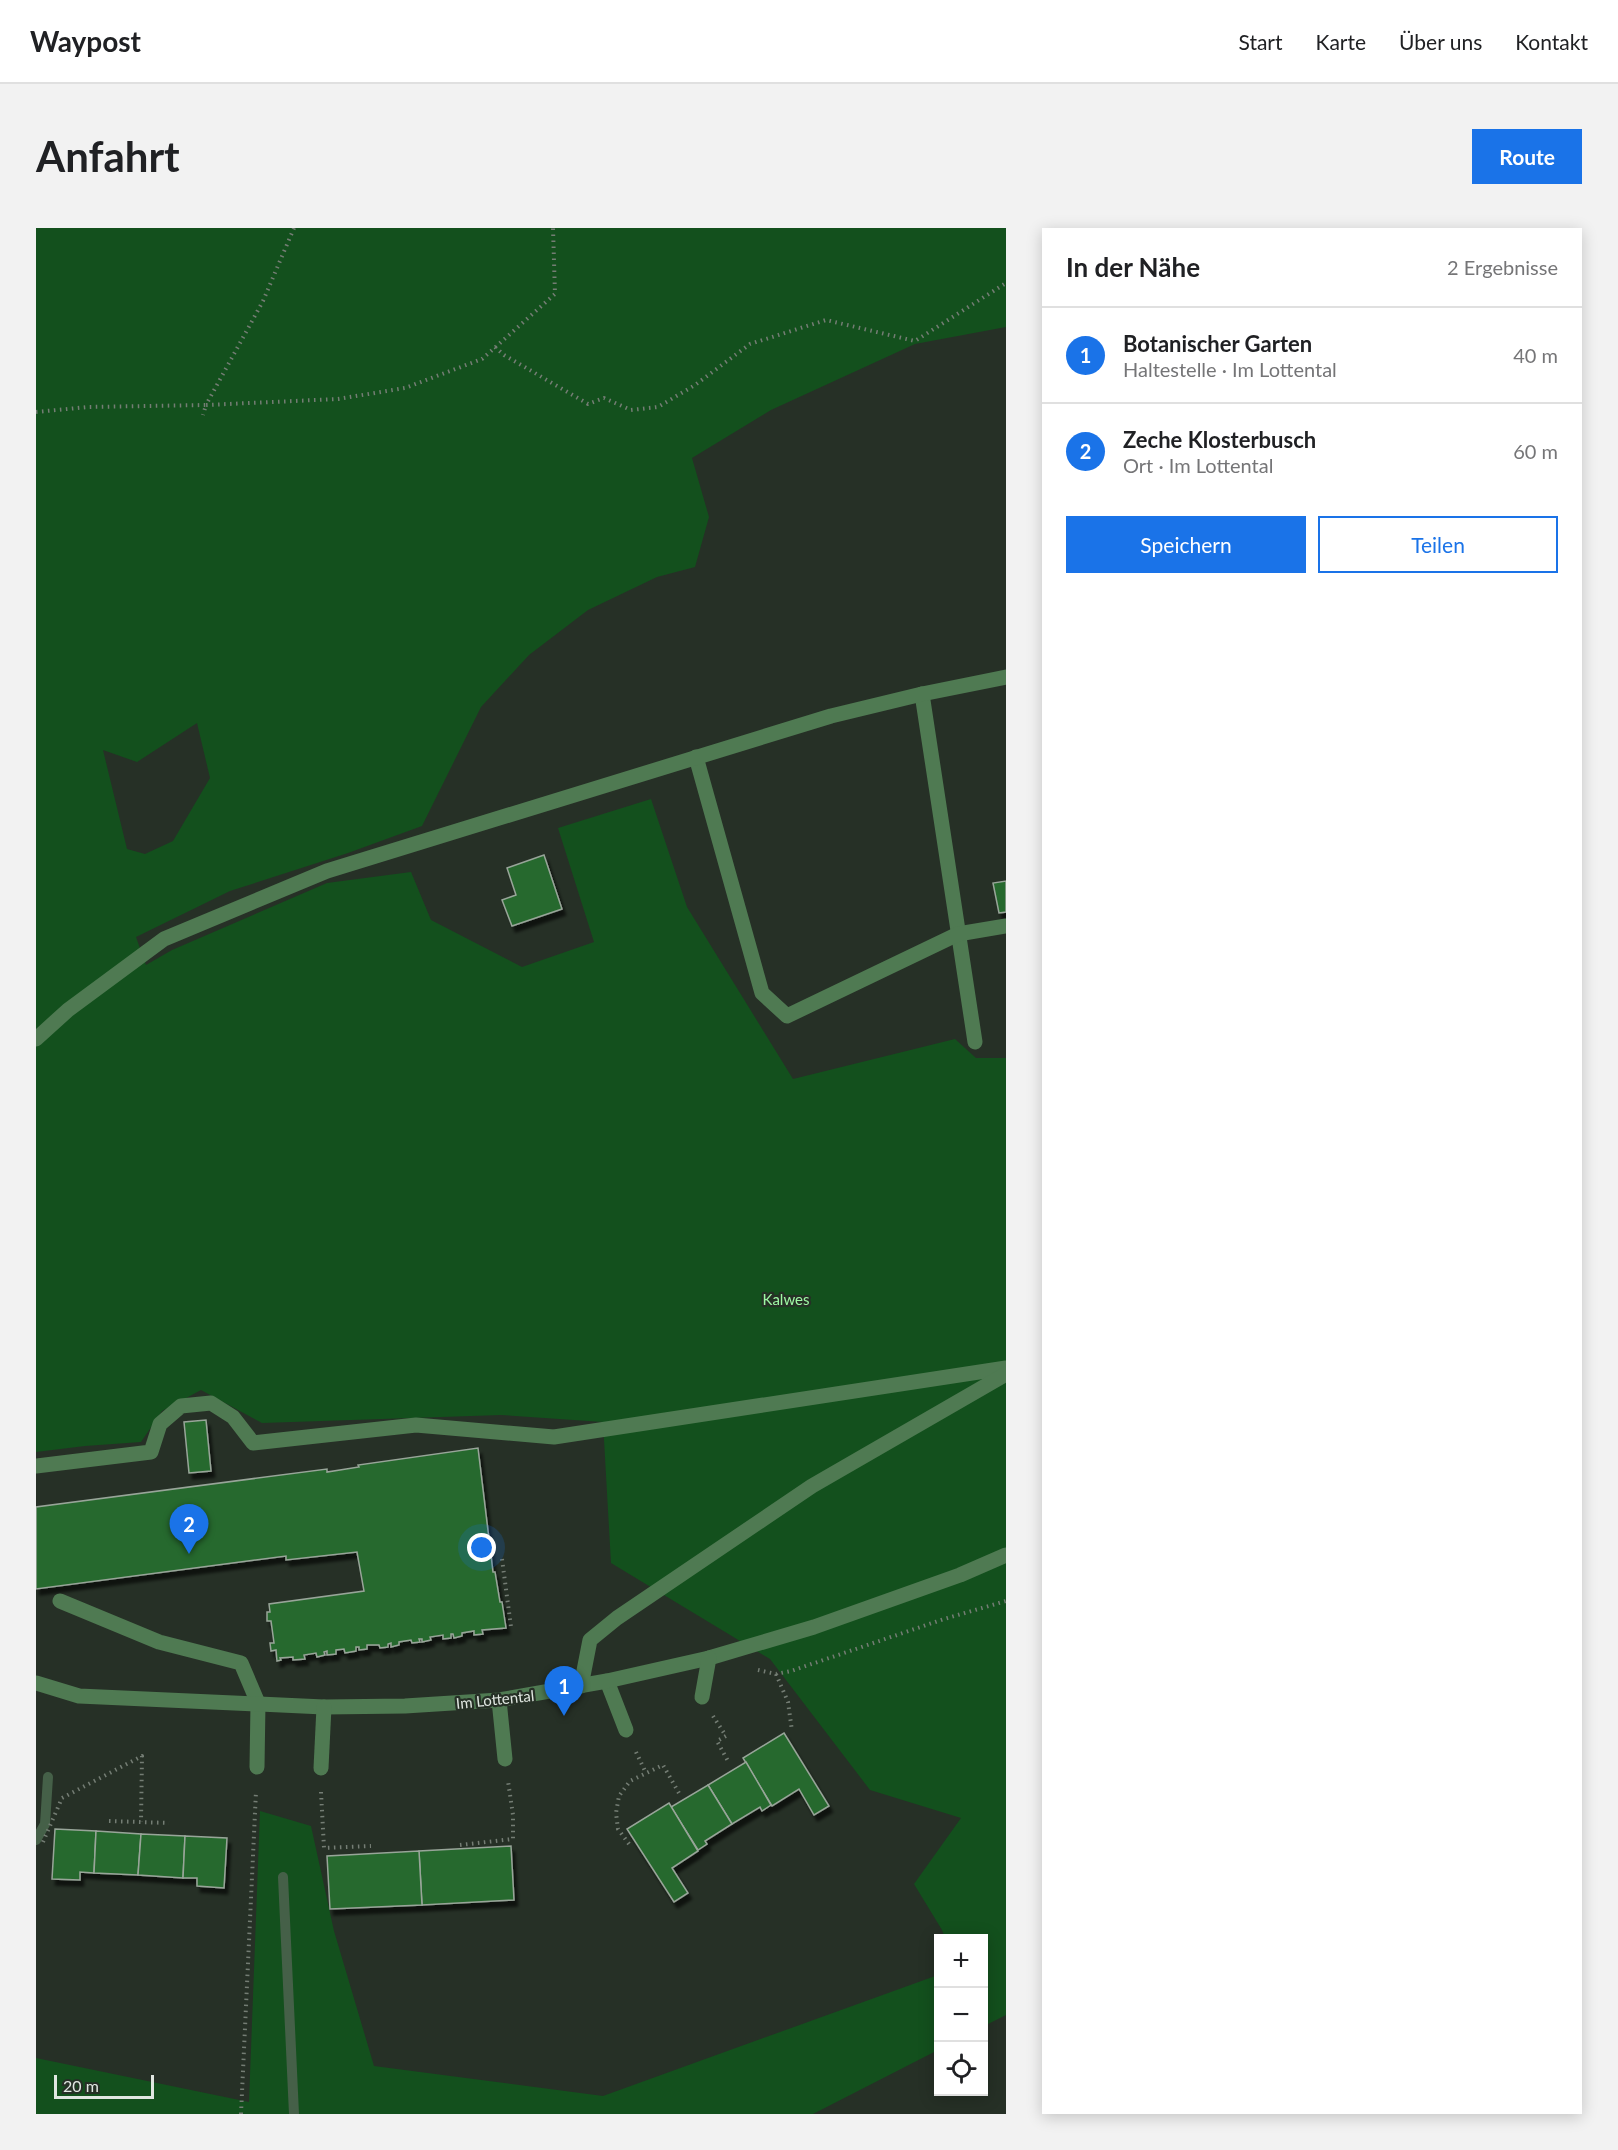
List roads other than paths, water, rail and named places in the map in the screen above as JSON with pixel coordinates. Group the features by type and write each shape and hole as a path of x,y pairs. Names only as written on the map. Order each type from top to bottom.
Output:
{"street":[{"path":"36,1039 68,1010 164,939 327,871 831,716 1006,677"},
{"path":"922,694 975,1042"},
{"path":"696,757 762,993 787,1016 958,934 1006,926"},
{"path":"36,1466 151,1452 160,1424 181,1406 211,1403 233,1417 253,1443 416,1425 554,1437 1006,1368"},
{"path":"580,1686 590,1640 617,1618 812,1486 1006,1374"},
{"name":"Im Lottental","path":"36,1683 79,1696 324,1707 405,1706 499,1700 607,1681 709,1658 814,1627 960,1575 1006,1555"},
{"path":"60,1601 159,1642 241,1663 258,1704 257,1767"},
{"path":"702,1697 709,1658"},
{"path":"607,1681 626,1730"},
{"path":"499,1700 505,1759"},
{"path":"321,1768 324,1707"}],"waterway":[{"path":"36,1840 45,1824 48,1777"},
{"path":"283,1877 294,2114"}],"place":[{"name":"Zeche Klosterbusch","path":"189,1554"},
{"name":"Botanischer Garten","path":"564,1716"}],"park label":[{"name":"Kalwes","path":"786,1299"}]}
